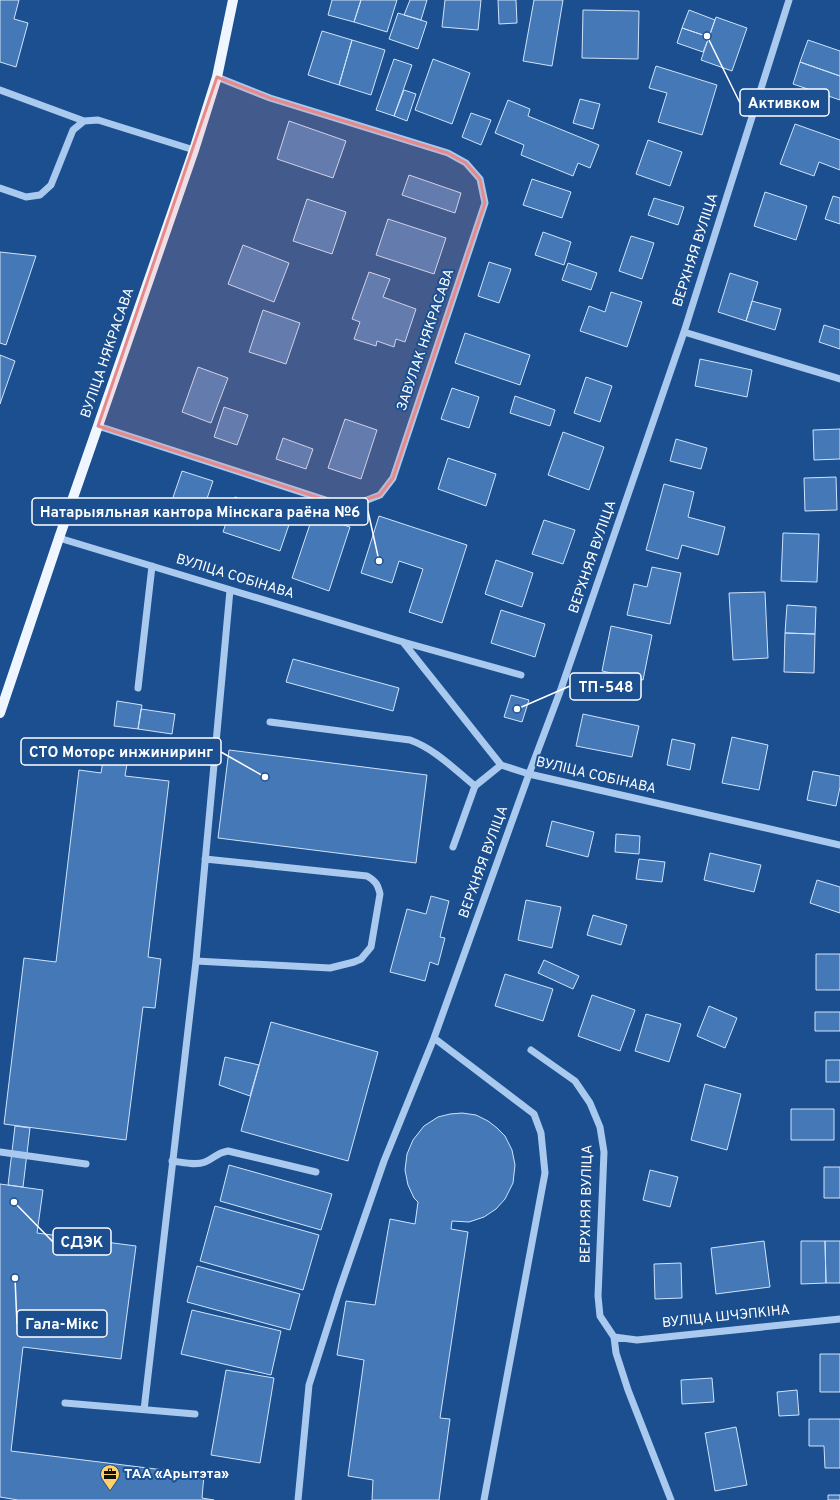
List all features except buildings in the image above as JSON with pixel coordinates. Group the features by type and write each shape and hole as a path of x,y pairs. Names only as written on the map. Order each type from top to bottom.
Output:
{"main road":[{"name":"ВУЛІЦА НЯКРАСАВА","path":"0,713 59,538 194,150 217,77 233,0"}],"street":[{"name":"ВЕРХНЯЯ ВУЛІЦА","path":"298,1500 309,1385 341,1284 384,1161 434,1038 561,689 684,332 789,0"},
{"name":"ЗАВУЛАК НЯКРАСАВА","path":"98,426 344,506 362,502 380,495 393,478 485,203 480,179 466,163 448,153 270,98 217,77"},
{"path":"0,90 84,121 98,120 194,150"},
{"path":"0,188 26,197 40,195 51,185 73,130 84,121"},
{"path":"684,332 840,379"},
{"name":"ВУЛІЦА СОБІНАВА","path":"59,538 403,642 521,675"},
{"path":"138,688 152,566"},
{"path":"144,1410 196,961 230,590"},
{"path":"403,642 501,765 475,786 453,847"},
{"path":"270,722 410,740 423,744 435,752 475,786"},
{"name":"ВУЛІЦА СОБІНАВА","path":"501,765 529,774 840,845"},
{"path":"196,961 330,968 361,960 371,947 380,894 378,886 374,880 368,876 205,859"},
{"path":"434,1038 534,1114 542,1133 545,1173 484,1500"},
{"name":"ВЕРХНЯЯ ВУЛІЦА","path":"531,1050 575,1081 590,1103 600,1127 604,1152 598,1296 600,1316 614,1337"},
{"path":"172,1161 194,1164 204,1163 219,1153 228,1151 316,1172"},
{"path":"0,1152 86,1164"},
{"name":"ВУЛІЦА ШЧЭПКІНА","path":"614,1337 637,1340 840,1319"},
{"path":"614,1337 616,1353 628,1390 671,1500"},
{"path":"65,1403 196,1414"}],"highlighted area":[{"path":"217,77 270,98 448,153 466,163 480,179 485,203 393,478 380,495 344,506 98,426"}],"place":[{"name":"Активком","path":"707,36"},
{"name":"Натарыяльная кантора Мінскага раёна №6","path":"379,561"},
{"name":"ТП-548","path":"517,709"},
{"name":"СТО Моторс инжиниринг","path":"265,777"},
{"name":"СДЭК","path":"14,1202"},
{"name":"Гала-Мікс","path":"15,1278"},
{"name":"ТАА «Арытэта»","path":"110,1491"}]}
